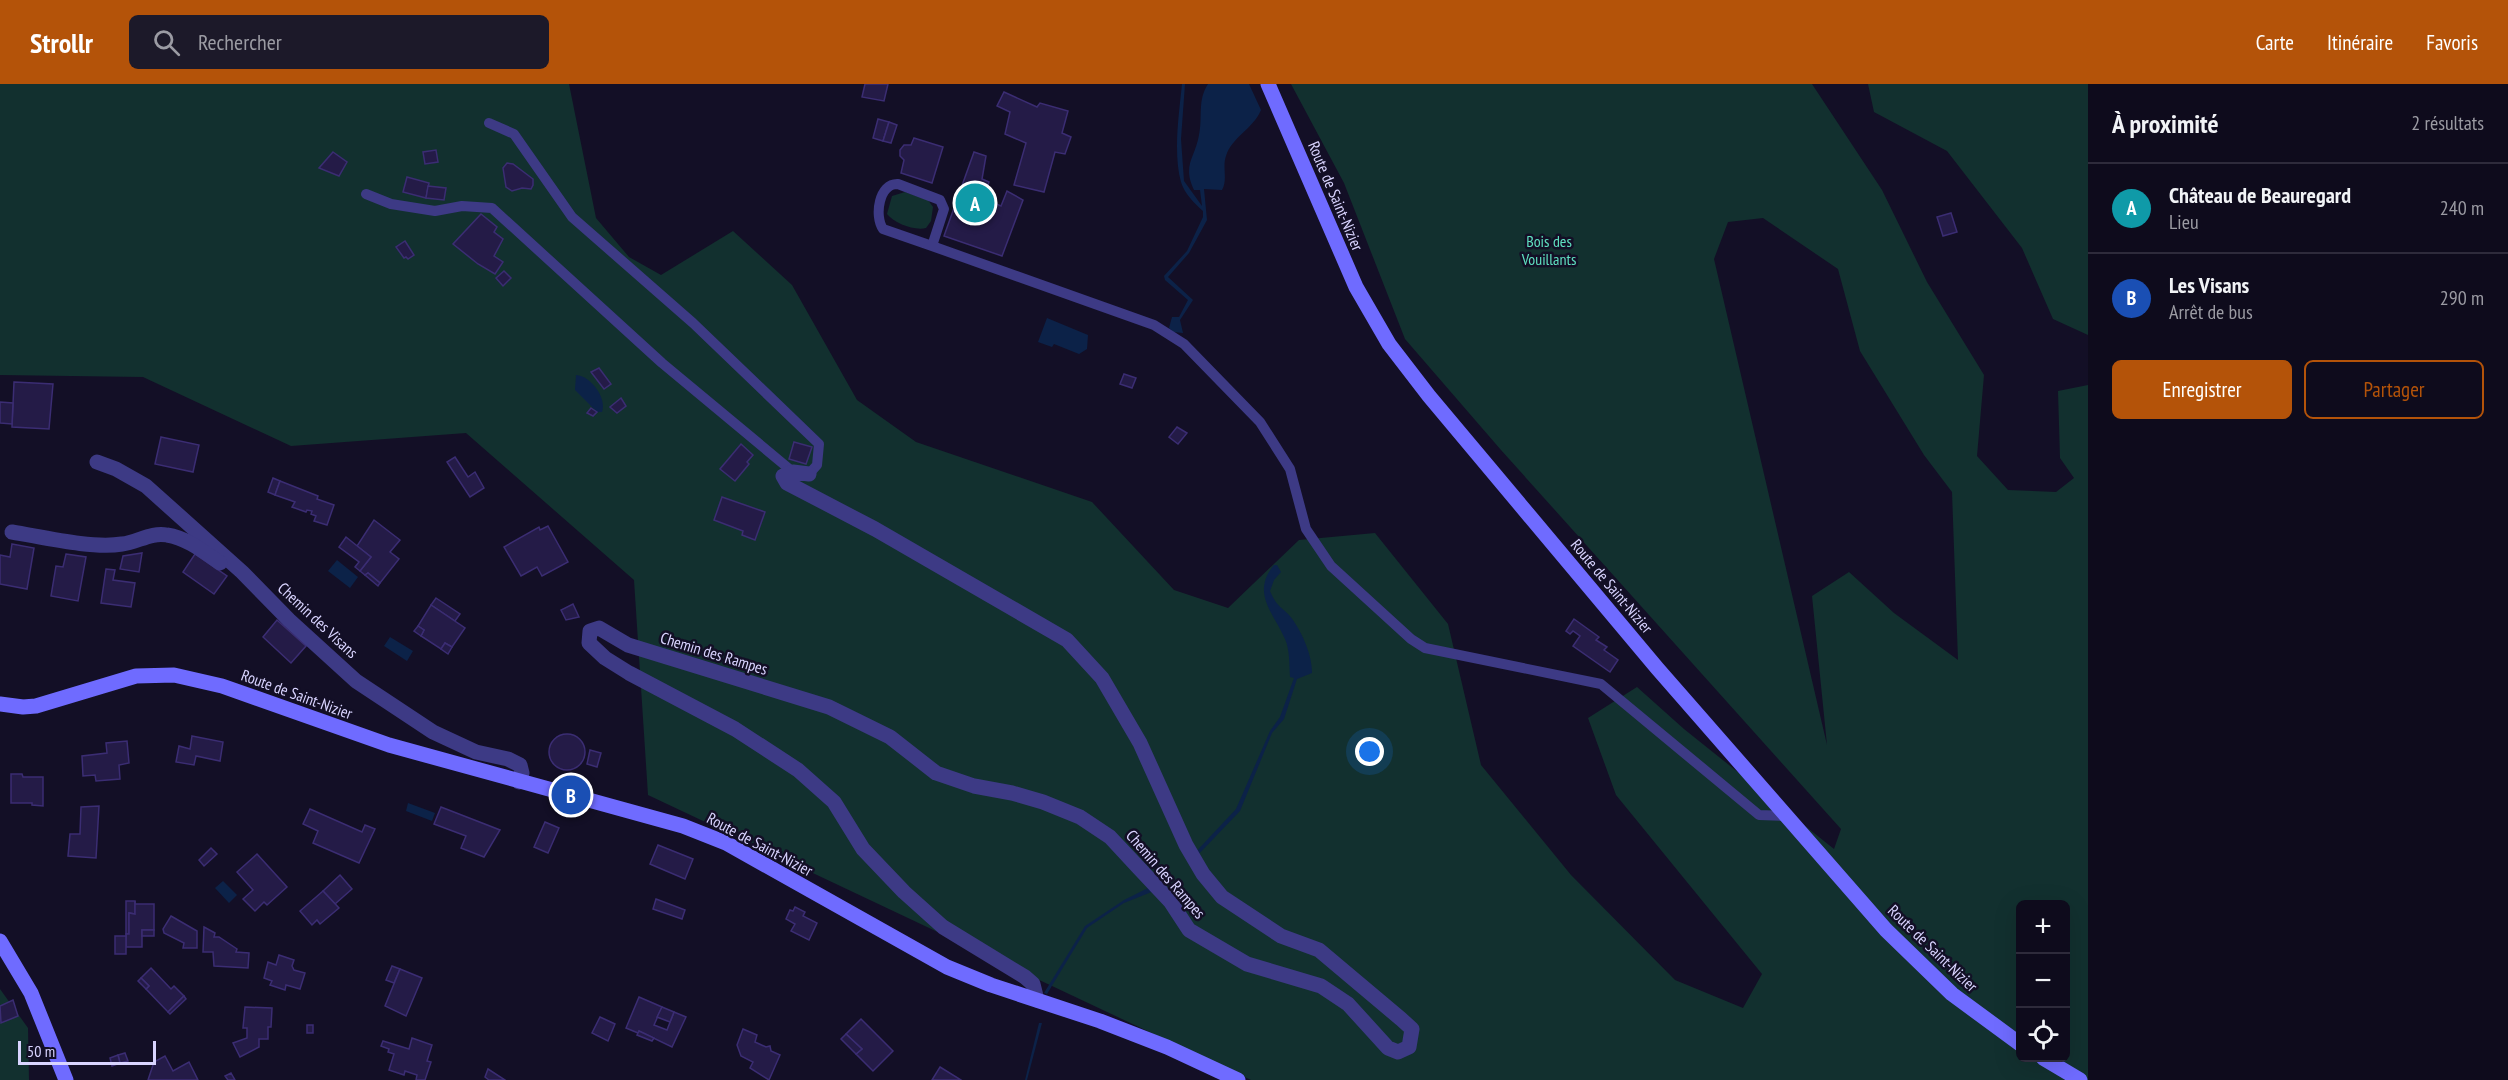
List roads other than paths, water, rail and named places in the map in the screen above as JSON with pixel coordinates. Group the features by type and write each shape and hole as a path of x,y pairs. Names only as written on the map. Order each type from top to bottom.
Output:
{"main road":[{"name":"Route de Saint-Nizier","path":"1268,84 1356,287 1389,344 1437,405 1650,659 1886,930 1952,994 2016,1041"},
{"name":"Route de Saint-Nizier","path":"0,704 36,706 136,676 174,675 222,686 367,738 519,782 639,812 726,843 939,963 992,985 1167,1047 1238,1080"},
{"path":"0,941 31,993 64,1075"},
{"path":"2050,1062 2080,1080"}],"street":[{"name":"Chemin des Visans","path":"97,462 116,469 146,486 356,681 434,732 476,752 508,759 520,765 522,773 519,782"},
{"path":"793,472 809,474"},
{"name":"Chemin des Rampes","path":"793,472 783,476 787,483 876,529 1067,640 1102,678 1140,742 1186,845 1203,874 1222,897 1281,936 1318,951 1401,1018 1412,1029 1412,1039 1409,1047 1398,1052 1388,1048 1348,1004 1321,986 1247,964 1189,930 1170,901 1144,872 1110,837 1080,817 1043,802 974,786 936,772 890,737 829,707 628,645 599,628 590,632 589,643 605,658 735,729 798,770 834,802 863,849 904,892 943,927 1025,977 1033,984 1037,1000"},
{"path":"12,532 86,543 122,544 146,536 166,534 182,539 258,588"}],"lane":[{"path":"489,123 514,134 572,217 693,323 819,444 818,465 809,474"},
{"path":"932,246 944,209 940,200 898,184 885,188 877,213 883,229 1154,325 1184,344 1260,422 1276,446 1290,469 1306,529 1331,566 1411,639 1425,648 1601,684 1759,815 1786,816"},
{"path":"366,194 391,204 435,211 462,206 492,208 662,363 793,472"}],"water":[{"path":"1182,84 1185,84 1181,139 1184,181 1202,206 1200,190 1194,190 1189,168 1199,135 1201,103 1208,84 1249,84 1261,110 1253,123 1229,149 1225,160 1225,182 1222,190 1204,189 1207,220 1189,253 1168,277 1193,300 1180,320 1183,333 1173,332 1169,328 1172,317 1179,317 1188,300 1165,280 1164,276 1187,251 1203,217 1203,211 1193,202 1181,182 1177,159"},
{"path":"1047,318 1088,335 1087,349 1079,354 1054,344 1052,347 1038,342"},
{"path":"576,375 587,379 600,394 602,412 597,412 575,390"},
{"path":"337,560 358,577 350,588 328,571"},
{"path":"1274,565 1277,565 1281,572 1274,580 1270,591 1278,605 1290,616 1300,632 1309,652 1312,673 1297,679 1284,719 1272,733 1240,811 1194,859 1192,856 1236,809 1270,731 1280,717 1294,678 1290,677 1287,643 1264,594 1267,575"},
{"path":"390,637 413,651 407,661 384,646"},
{"path":"408,803 435,813 432,821 406,811"},
{"path":"223,881 237,895 229,903 215,888"},
{"path":"1150,887 1154,891 1124,903 1087,928 1047,994 1044,993 1085,926 1124,900"},
{"path":"1039,1023 1042,1023 1027,1080 1025,1080"}],"place":[{"name":"Château de Beauregard","path":"975,203"},
{"name":"Les Visans","path":"571,795"}],"park label":[{"name":"Bois des Vouillants","path":"1549,250"}]}
